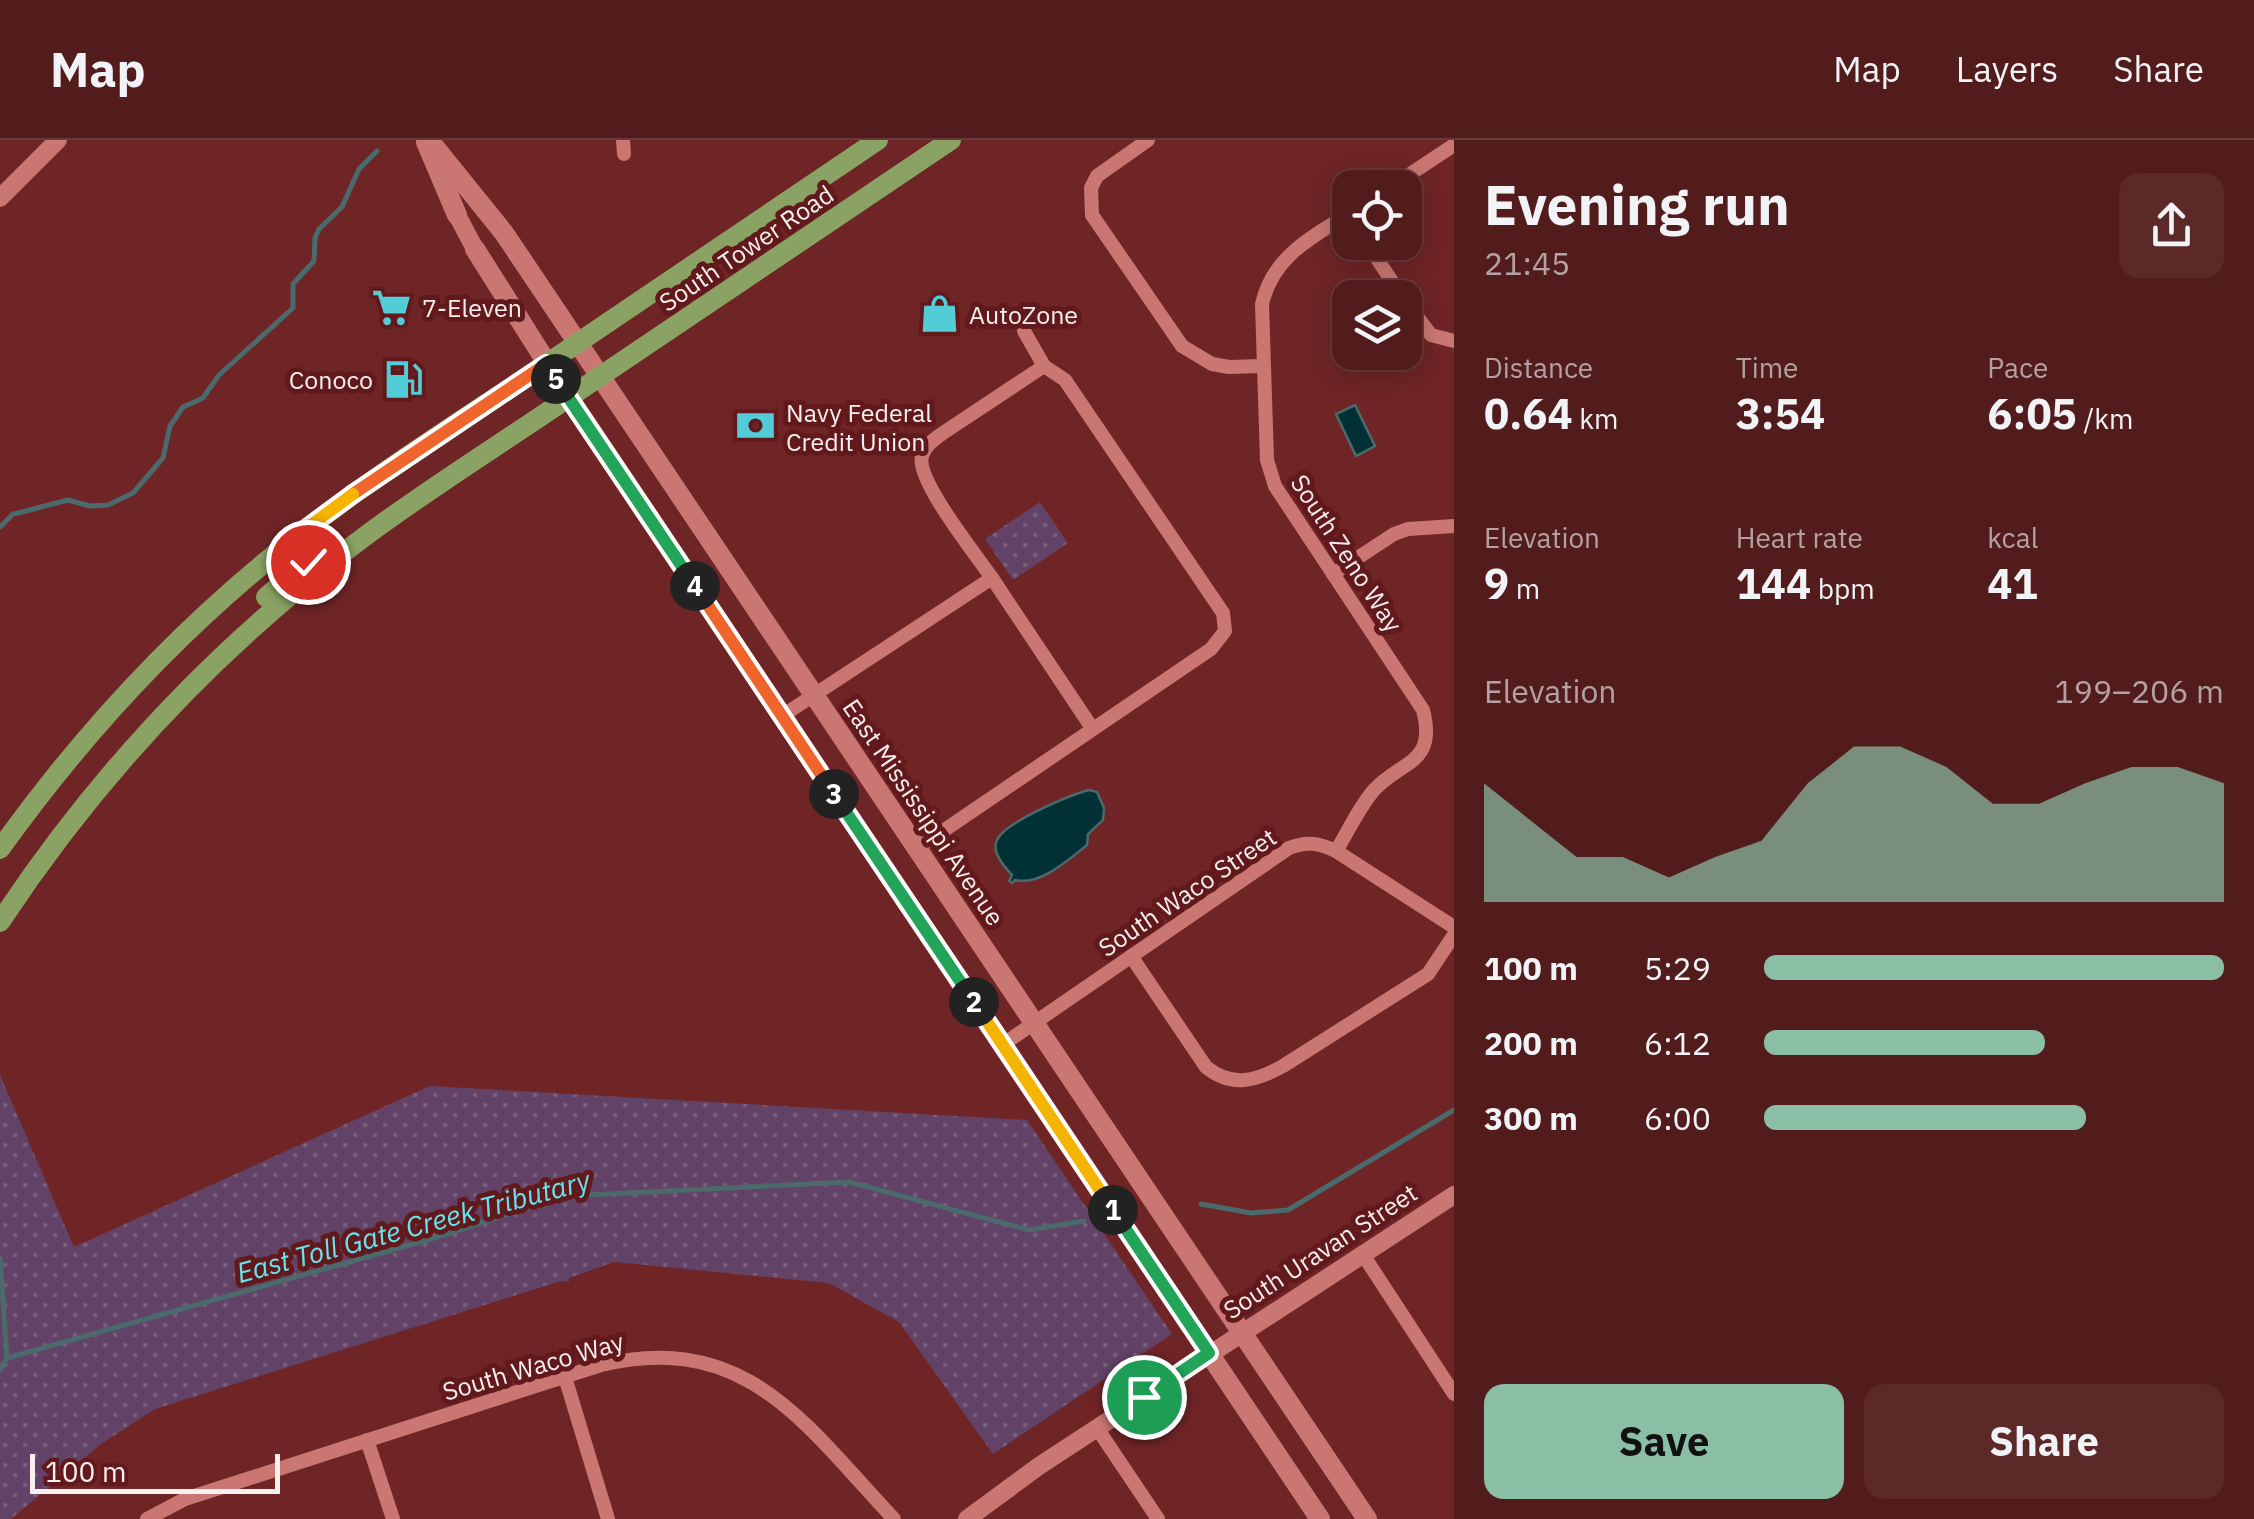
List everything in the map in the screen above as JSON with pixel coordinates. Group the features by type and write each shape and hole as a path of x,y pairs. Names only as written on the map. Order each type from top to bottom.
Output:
{"main road":[{"name":"East Mississippi Avenue","path":"427,140 457,215"},
{"name":"East Mississippi Avenue","path":"427,140 483,203 578,342 1367,1519"},
{"name":"South Tower Road","path":"0,849 129,692 204,616 307,528 878,140"},
{"name":"South Tower Road","path":"220,658 368,533 945,142"},
{"name":"East Mississippi Avenue","path":"475,249 568,398 1320,1519"},
{"path":"0,922 61,835 108,777 220,658 240,620 308,562 307,528"}],"street":[{"path":"1148,140 1098,176 1091,188 1092,215 1182,346 1212,364 1263,366"},
{"path":"0,170 7,191 54,142"},
{"path":"1416,170 1454,145"},
{"name":"East Mississippi Avenue","path":"457,215 475,249"},
{"name":"South Zeno Way","path":"1332,226 1293,250 1274,272 1262,304 1267,460 1274,486 1423,710 1426,724 1422,751 1412,764 1373,792 1336,851"},
{"path":"1422,323 1432,336 1454,342"},
{"path":"918,848 1211,650 1225,631 1223,613 1066,380 1044,366 1024,331"},
{"path":"1044,366 929,444 922,456 924,477 1092,728"},
{"path":"1333,574 1394,534 1408,529 1454,526"},
{"path":"782,716 992,578"},
{"name":"South Waco Street","path":"1002,1044 1289,848 1316,844 1336,851"},
{"path":"1336,851 1454,927"},
{"path":"1131,956 1206,1067 1240,1082 1266,1076 1428,974 1454,934"},
{"name":"South Uravan Street","path":"966,1519 1209,1353 1454,1195"},
{"path":"1362,1253 1454,1394"},
{"name":"South Waco Way","path":"147,1519 186,1499 367,1440 630,1358 659,1356 708,1362 736,1373 778,1399 894,1519"},
{"path":"565,1377 608,1519"},
{"path":"1097,1428 1158,1519"},
{"path":"367,1440 393,1519"}],"shaded area":[{"path":"1040,502 1068,543 1013,580 985,539"},
{"path":"0,1075 74,1247 430,1086 1027,1120 1172,1334 993,1454 899,1322 829,1283 614,1262 569,1278 569,1282 561,1281 155,1409 101,1444 11,1519 0,1519"}],"water":[{"path":"1355,405 1375,446 1356,456 1336,414"},
{"path":"1089,790 1097,792 1104,808 1103,820 1088,834 1087,845 1044,876 1009,881 1012,875 996,849 1002,833 1039,810"}],"waterway":[{"path":"0,527 13,514 68,500 90,506 108,505 133,493 163,458 170,426 183,407 203,398 219,375 293,308 293,284 314,261 319,229 342,207 359,169 377,151"},
{"path":"1201,1204 1251,1213 1288,1210 1454,1110"},
{"name":"East Toll Gate Creek Tributary","path":"0,1370 7,1358 428,1240 546,1202 588,1195 849,1182 1029,1230 1084,1221"},
{"path":"0,1258 7,1358"}],"place":[{"name":"7-Eleven","path":"392,307"},
{"name":"AutoZone","path":"939,314"},
{"name":"Conoco","path":"403,379"},
{"name":"Navy Federal Credit Union","path":"756,426"}],"route":[{"path":"308,562 307,528 546,364 1209,1353 1144,1397"}]}
